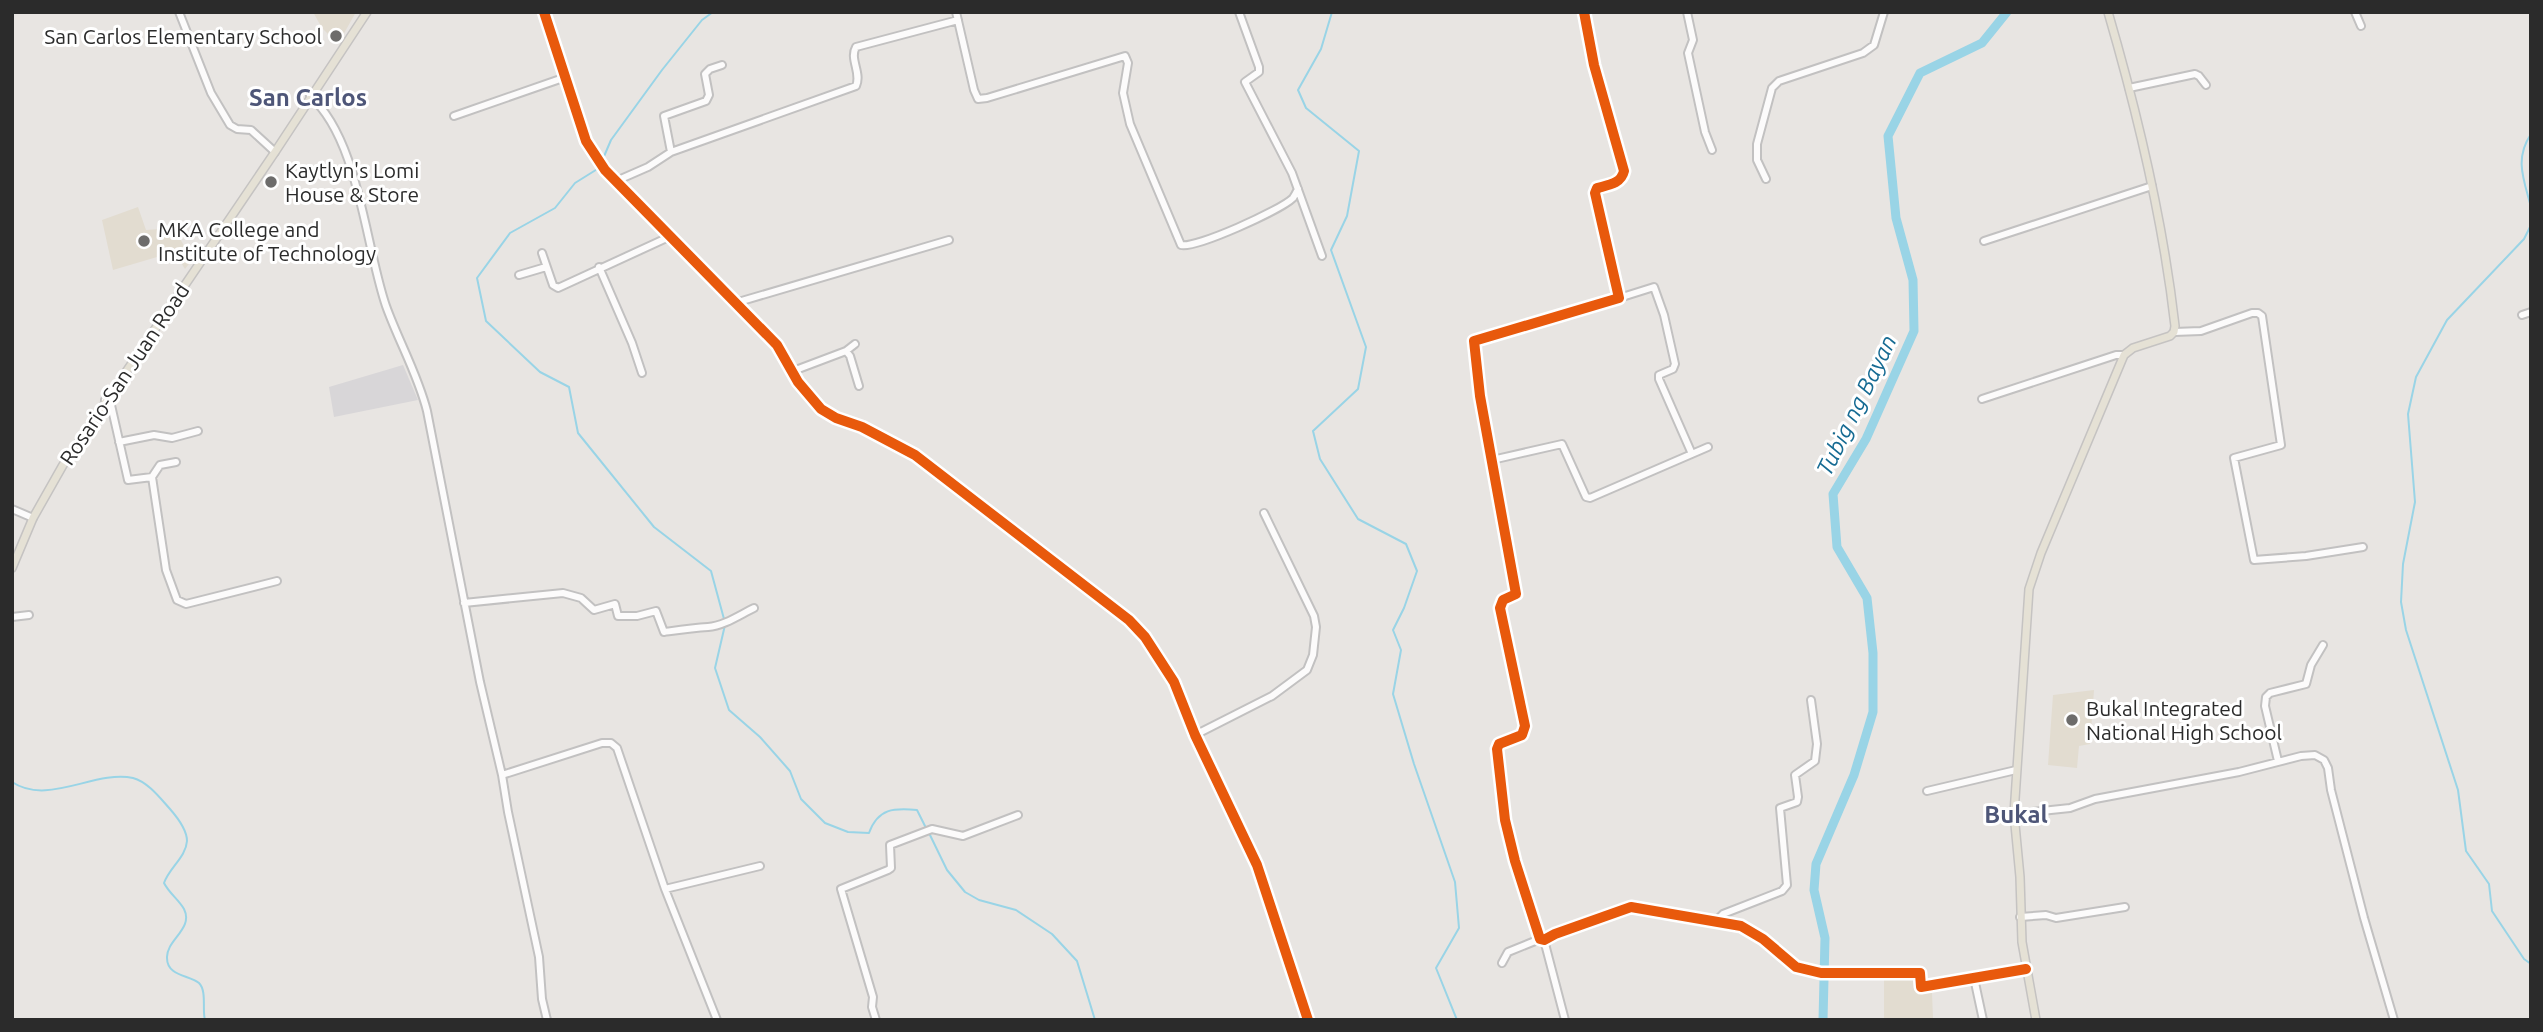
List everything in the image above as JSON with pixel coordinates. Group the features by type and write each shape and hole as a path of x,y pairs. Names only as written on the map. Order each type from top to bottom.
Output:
{"main road":[{"name":"Rosario-San Juan Road","path":"12,568 33,518 63,464 367,12"},
{"path":"2036,1020 2020,917 2014,814 2029,589 2041,553 2124,355 2133,348 2174,332 2164,242 2129,88 2108,12"}],"street":[{"path":"179,12 211,93 230,125 237,129 250,130 275,152"},
{"path":"544,12 586,141 605,170 777,345 798,382 821,409 915,455 1136,626 1174,682 1195,736 1261,875 1308,1020"},
{"path":"1239,12 1259,68 1259,72 1245,82 1298,188 1322,256"},
{"path":"1584,12 1594,65 1624,171 1617,182 1597,188 1595,193 1619,298"},
{"path":"1687,12 1693,40 1688,53 1705,132 1712,150"},
{"path":"1766,180 1757,160 1757,144 1772,88 1779,81 1863,53 1874,44 1884,12"},
{"path":"2355,12 2361,26"},
{"path":"616,181 651,166 671,152 852,88 859,82 853,54 856,47 957,16 978,99 987,99 1125,56 1128,63 1123,93 1130,124 1181,245 1192,246 1280,208 1294,197 1298,188"},
{"path":"671,152 664,116 706,101 709,95 705,74 722,65"},
{"path":"2129,88 2195,74 2206,85"},
{"path":"454,116 566,77"},
{"path":"310,96 327,113 339,137 354,183 386,306 422,393 539,957 542,999 547,1020"},
{"path":"1984,241 2152,186"},
{"path":"542,253 552,285 558,288 671,236"},
{"path":"736,303 949,240"},
{"path":"520,275 546,267"},
{"path":"599,267 642,373"},
{"path":"1565,1020 1515,861 1505,820 1497,749 1499,744 1522,736 1525,726 1500,608 1503,600 1516,594 1474,341 1654,287 1664,315 1675,364 1673,369 1659,375 1659,379 1692,454"},
{"path":"2522,315 2531,312"},
{"path":"2174,332 2201,331 2252,313 2258,313 2262,317 2281,445 2234,458 2254,560 2306,556 2363,547"},
{"path":"793,371 846,351 855,344"},
{"path":"846,351 859,386"},
{"path":"1982,399 2116,355 2124,355"},
{"path":"105,400 111,405 126,477 128,480 152,477"},
{"path":"119,442 154,435 172,438 198,431"},
{"path":"1492,460 1563,444 1586,496 1590,498 1708,447"},
{"path":"176,463 160,465 152,477 166,570 177,600 186,604 277,581"},
{"path":"12,509 33,518"},
{"path":"1195,736 1272,696 1307,670 1313,655 1316,627 1314,617 1264,513"},
{"path":"464,603 563,593 581,598 594,610 615,604 618,616 638,616 656,611 664,632 708,627 754,608"},
{"path":"12,617 29,615"},
{"path":"2278,761 2265,706 2266,697 2270,693 2306,684 2311,665 2323,645"},
{"path":"1715,922 1723,914 1782,891 1787,885 1780,808 1797,802 1795,775 1815,761 1818,744 1811,700"},
{"path":"502,775 602,743 611,743 617,748 666,889 717,1020"},
{"path":"2014,814 2070,808 2095,799 2315,755 2324,760 2328,768 2331,790 2364,918 2394,1020"},
{"path":"1927,791 2016,770"},
{"path":"876,1020 872,1006 873,997 841,889 891,868 890,845 932,829 962,836 1018,815"},
{"path":"666,889 760,866"},
{"path":"2020,917 2046,915 2056,918 2125,906"},
{"path":"1502,963 1508,952 1631,907 1741,926 1763,939 1796,967 1821,973 1920,973 1921,988 2026,969"},
{"path":"1974,978 1983,1020"}],"shaded area":[{"name":"San Carlos Elementary School","path":"313,12 356,12 338,44 322,28"},
{"name":"MKA College and Institute of Technology","path":"138,207 146,230 174,228 192,260 185,269 174,252 113,270 102,220"},
{"path":"403,365 418,400 334,417 329,387"},
{"name":"Bukal Integrated National High School","path":"2094,690 2090,744 2079,746 2077,768 2048,765 2053,695"},
{"path":"1918,975 1919,993 1932,993 1933,1018 1884,1020 1884,977"}],"waterway":[{"path":"602,161 611,140 662,70 702,20 713,12"},
{"path":"1332,12 1321,49 1298,90 1306,108 1359,151 1347,216 1331,250 1366,347 1358,389 1313,431 1320,459 1358,519 1406,544 1417,571 1393,630 1401,650 1393,694 1455,882 1459,928 1436,968 1457,1020"},
{"name":"Tubig ng Bayan","path":"1823,1020 1825,938 1814,890 1816,864 1854,775 1873,712 1873,653 1867,598 1837,547 1833,494 1866,439 1914,331 1913,280 1896,218 1888,136 1920,73 1982,43 2007,12"},
{"path":"2531,134 2522,161 2523,179 2531,207"},
{"path":"599,168 575,183 555,208 510,233 477,278 486,321 540,372 569,387 578,433 654,527 711,571 724,619"},
{"path":"2531,215 2530,227 2524,239 2447,320 2416,377 2408,414 2415,502 2403,564 2401,602 2406,630 2458,790 2466,851 2489,884 2492,911 2524,959 2531,964"},
{"path":"725,625 715,668 729,710 760,737 790,771 801,799 825,823 848,832 869,833 882,814 901,809 917,810 926,828"},
{"path":"12,782 41,790 118,777 133,778 149,787 173,812 187,841 184,852 164,883 182,906 186,916 183,929 171,946 167,958 174,972 195,980 201,986 205,1020"},
{"path":"929,833 947,870 965,892 979,900 1016,910 1052,934 1077,961 1095,1020"}],"cycle path":[{"path":"544,12 586,141 605,170 777,345 798,382 821,409 915,455 1129,620 1145,637 1174,682 1195,735 1257,865 1308,1020"},
{"path":"1584,12 1594,65 1624,171 1617,181 1597,188 1595,193 1619,298 1474,341 1480,396 1516,594 1503,600 1500,608 1525,726 1522,735 1499,744 1497,749 1505,820 1540,939 1544,940 1631,907 1741,926 1763,939 1796,967 1821,973 1920,973 1921,987 2026,969"}],"place":[{"name":"San Carlos Elementary School","path":"336,36"},
{"name":"Kaytlyn's Lomi House & Store","path":"271,182"},
{"name":"MKA College and Institute of Technology","path":"144,241"},
{"name":"Bukal Integrated National High School","path":"2072,720"}],"district":[{"name":"San Carlos","path":"308,97"},
{"name":"Bukal","path":"2016,814"}]}
